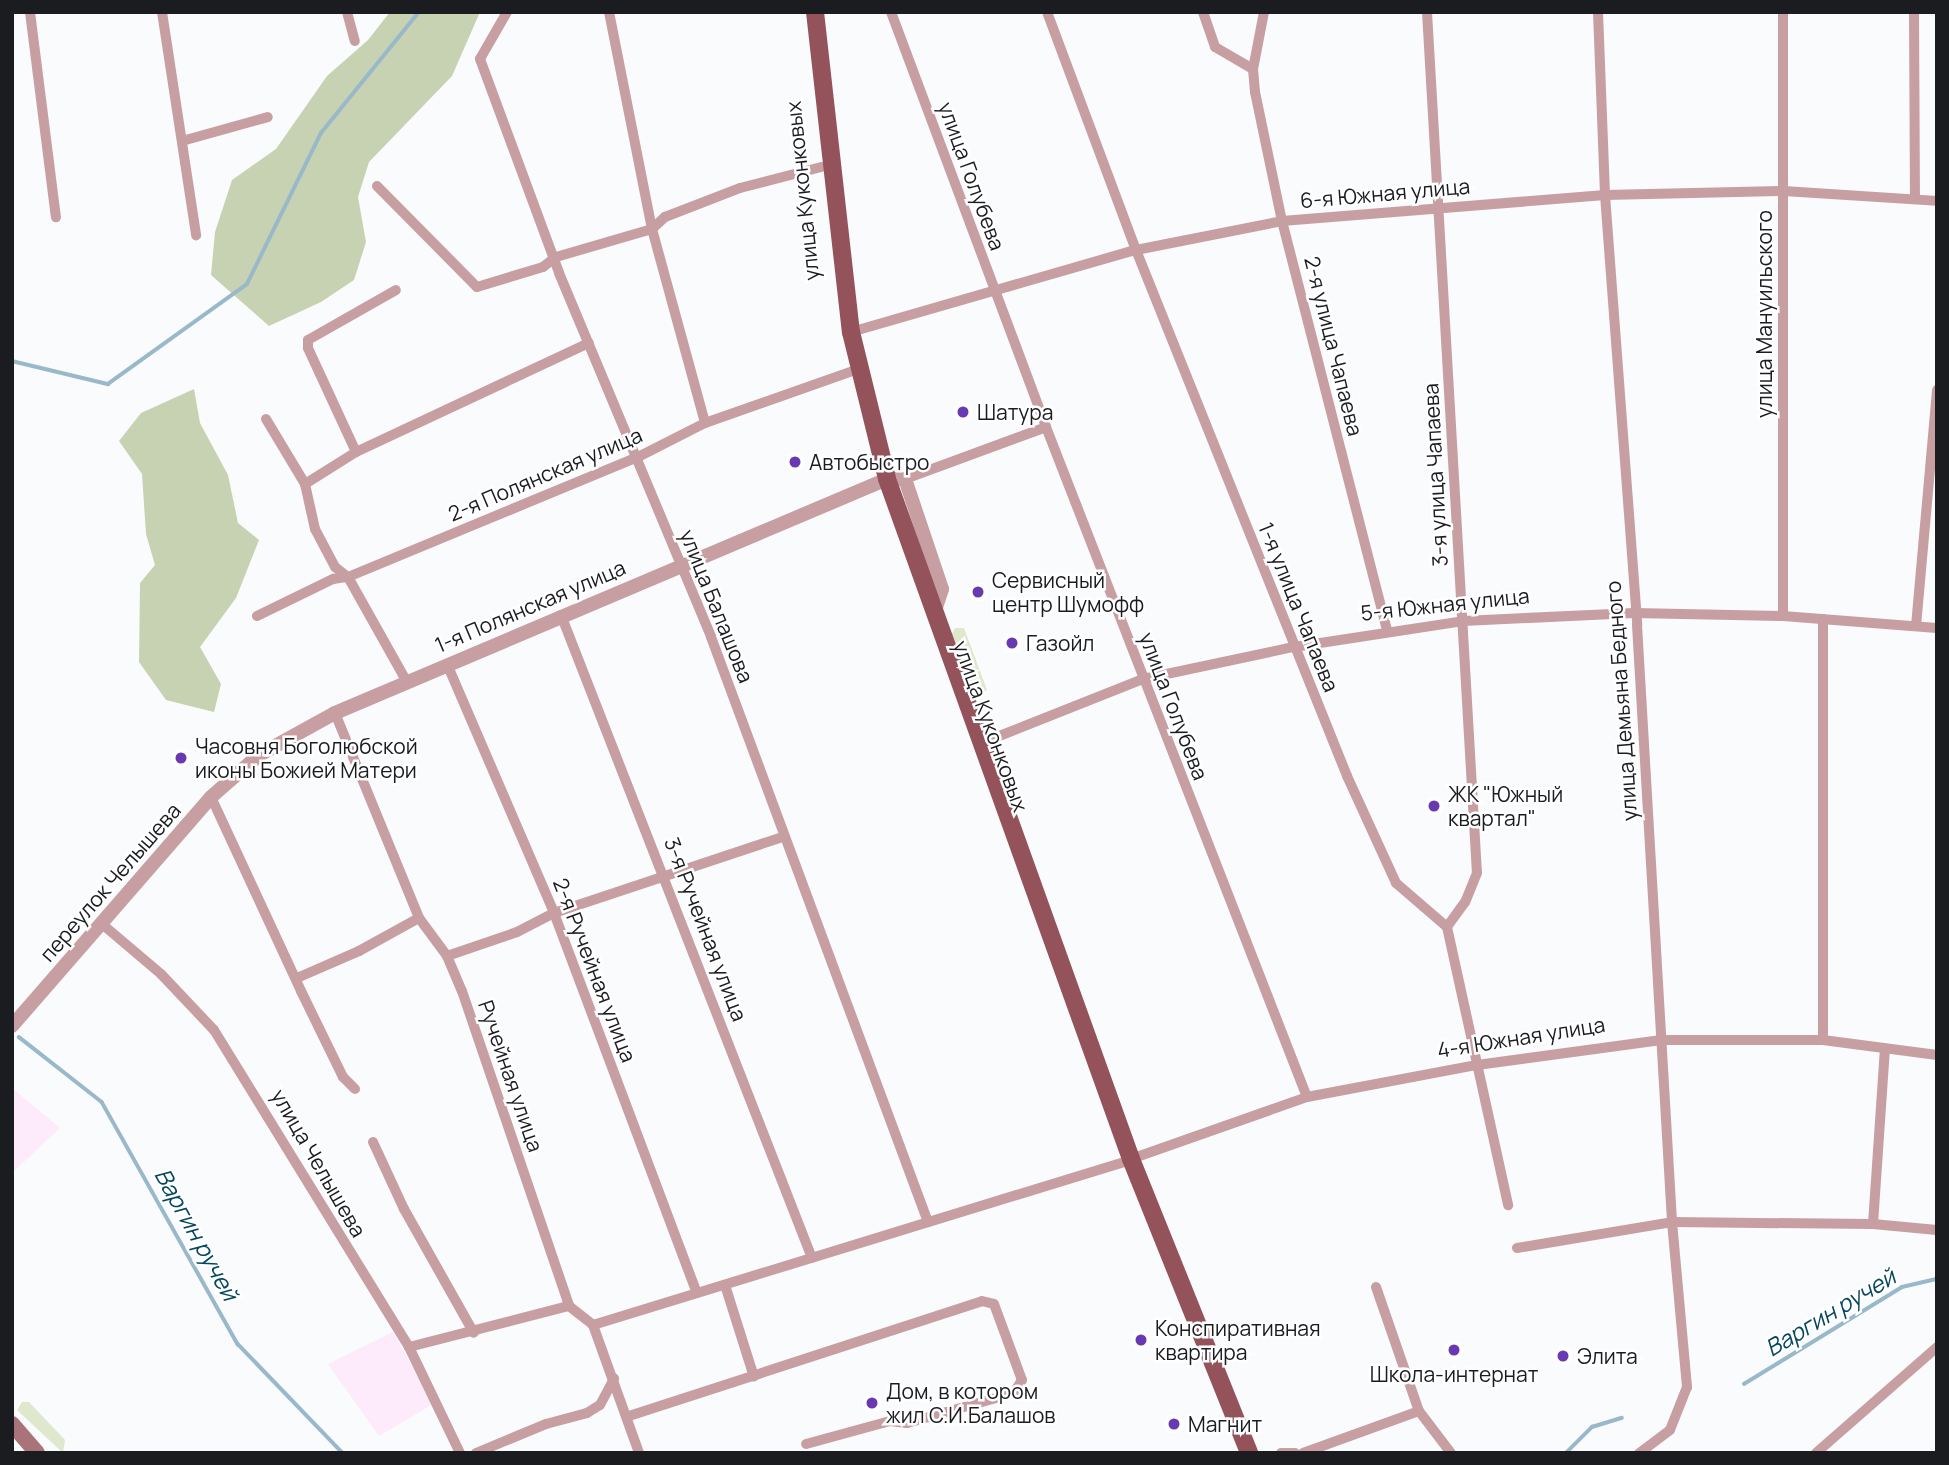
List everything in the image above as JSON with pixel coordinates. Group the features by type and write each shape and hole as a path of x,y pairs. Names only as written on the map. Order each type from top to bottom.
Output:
{"main road":[{"name":"улица Куконковых","path":"806,12 821,167 849,372 891,480 977,745"},
{"name":"улица Куконковых","path":"815,12 851,332 891,480 977,745 1128,1160 1202,1352 1249,1453"},
{"path":"12,1424 37,1453"}],"street":[{"path":"30,12 56,216"},
{"path":"162,12 195,235"},
{"path":"347,12 355,41"},
{"name":"улица Балашова","path":"507,12 480,59 589,343 681,564 928,1222"},
{"path":"609,12 652,229 705,423"},
{"name":"улица Голубева","path":"891,12 1046,427 1307,1097"},
{"name":"1-я улица Чапаева","path":"1047,12 1136,250 1294,646 1396,883 1447,927"},
{"path":"1203,12 1215,47 1253,69"},
{"name":"2-я улица Чапаева","path":"1264,12 1253,69 1282,222 1387,631"},
{"name":"3-я улица Чапаева","path":"1427,12 1434,206 1463,621 1477,873 1465,902 1447,927"},
{"name":"улица Демьяна Бедного","path":"1598,12 1605,195 1672,1222 1686,1387 1670,1430 1639,1453"},
{"name":"улица Мануильского","path":"1783,12 1783,616"},
{"path":"1914,12 1915,198"},
{"path":"182,141 268,117"},
{"path":"377,186 477,287 543,267 556,257 652,229 665,217 740,188 821,167"},
{"name":"6-я Южная улица","path":"851,332 993,288 1136,250 1282,222 1434,206 1605,195 1784,191 1937,201"},
{"path":"356,452 307,348 309,340 396,290"},
{"path":"305,484 356,452 589,343"},
{"name":"2-я Полянская улица","path":"257,616 333,579 348,578 636,458 705,423 849,372"},
{"path":"1916,626 1937,390"},
{"path":"267,419 305,484 315,529 335,567 348,578 407,682"},
{"path":"891,480 1046,427"},
{"name":"1-я Полянская улица","path":"211,797 259,754 335,713 681,564 891,480"},
{"name":"5-я Южная улица","path":"977,745 1143,679 1294,646 1463,621 1634,613 1783,616 1937,628"},
{"name":"3-я Ручейная улица","path":"561,615 812,1258"},
{"path":"1823,1040 1824,619"},
{"name":"2-я Ручейная улица","path":"447,664 554,913 697,1293"},
{"name":"Ручейная улица","path":"335,713 419,918 447,956 569,1306"},
{"path":"211,797 343,1077 355,1089"},
{"name":"переулок Челышева","path":"12,1026 211,797"},
{"path":"447,956 517,932 554,913 664,874 783,837"},
{"path":"297,978 359,951 419,918"},
{"name":"улица Челышева","path":"102,924 161,974 214,1030 409,1347 460,1453"},
{"path":"1447,927 1508,1205"},
{"name":"4-я Южная улица","path":"593,1325 1128,1160 1307,1097 1477,1065 1661,1040 1823,1040 1937,1055"},
{"path":"1873,1224 1885,1048"},
{"path":"373,1142 404,1209 474,1333"},
{"path":"1517,1248 1672,1222 1873,1224 1937,1230"},
{"path":"725,1285 754,1377"},
{"path":"1376,1287 1419,1411 1451,1453"},
{"path":"629,1416 982,1301 994,1304 1021,1380 1014,1392 907,1423 890,1421 806,1444"},
{"path":"409,1347 474,1333 569,1306 593,1325 629,1416 639,1453"},
{"path":"1816,1453 1937,1347"},
{"path":"476,1453 546,1423 587,1413 600,1405 614,1379"},
{"path":"1303,1453 1419,1411"},
{"path":"1280,1453 1295,1453"}],"shaded area":[{"path":"12,1088 60,1128 12,1173"},
{"path":"393,1332 433,1404 379,1436 328,1364"}],"green space":[{"path":"390,12 480,12 452,76 369,162 358,197 366,242 354,280 321,302 269,326 211,275 215,232 232,180 276,149 327,76 368,40"},
{"path":"194,389 200,423 228,475 238,523 259,540 236,598 200,647 221,684 214,712 166,700 139,662 140,583 155,565 146,534 142,474 119,441 141,413"},
{"path":"955,628 964,628 987,690 973,698 950,637"},
{"path":"22,1402 29,1402 65,1440 63,1453 17,1410"}],"waterway":[{"path":"12,361 108,384 247,284 321,133 419,12"},
{"name":"Варгин ручей","path":"19,1037 102,1102 238,1344 343,1453"},
{"name":"Варгин ручей","path":"1744,1384 1902,1287 1937,1279"},
{"name":"Варгин ручей","path":"1566,1453 1592,1427 1622,1418"}],"place":[{"name":"Шатура","path":"963,412"},
{"name":"Автобыстро","path":"795,462"},
{"name":"Сервисный центр Шумофф","path":"978,592"},
{"name":"Газойл","path":"1012,643"},
{"name":"Часовня Боголюбской иконы Божией Матери","path":"181,758"},
{"name":"ЖК \"Южный квартал\"","path":"1434,806"},
{"name":"Конспиративная квартира","path":"1141,1340"},
{"name":"Школа-интернат","path":"1454,1350"},
{"name":"Элита","path":"1563,1356"},
{"name":"Дом, в котором жил С.И.Балашов","path":"872,1403"},
{"name":"Магнит","path":"1174,1424"}]}
